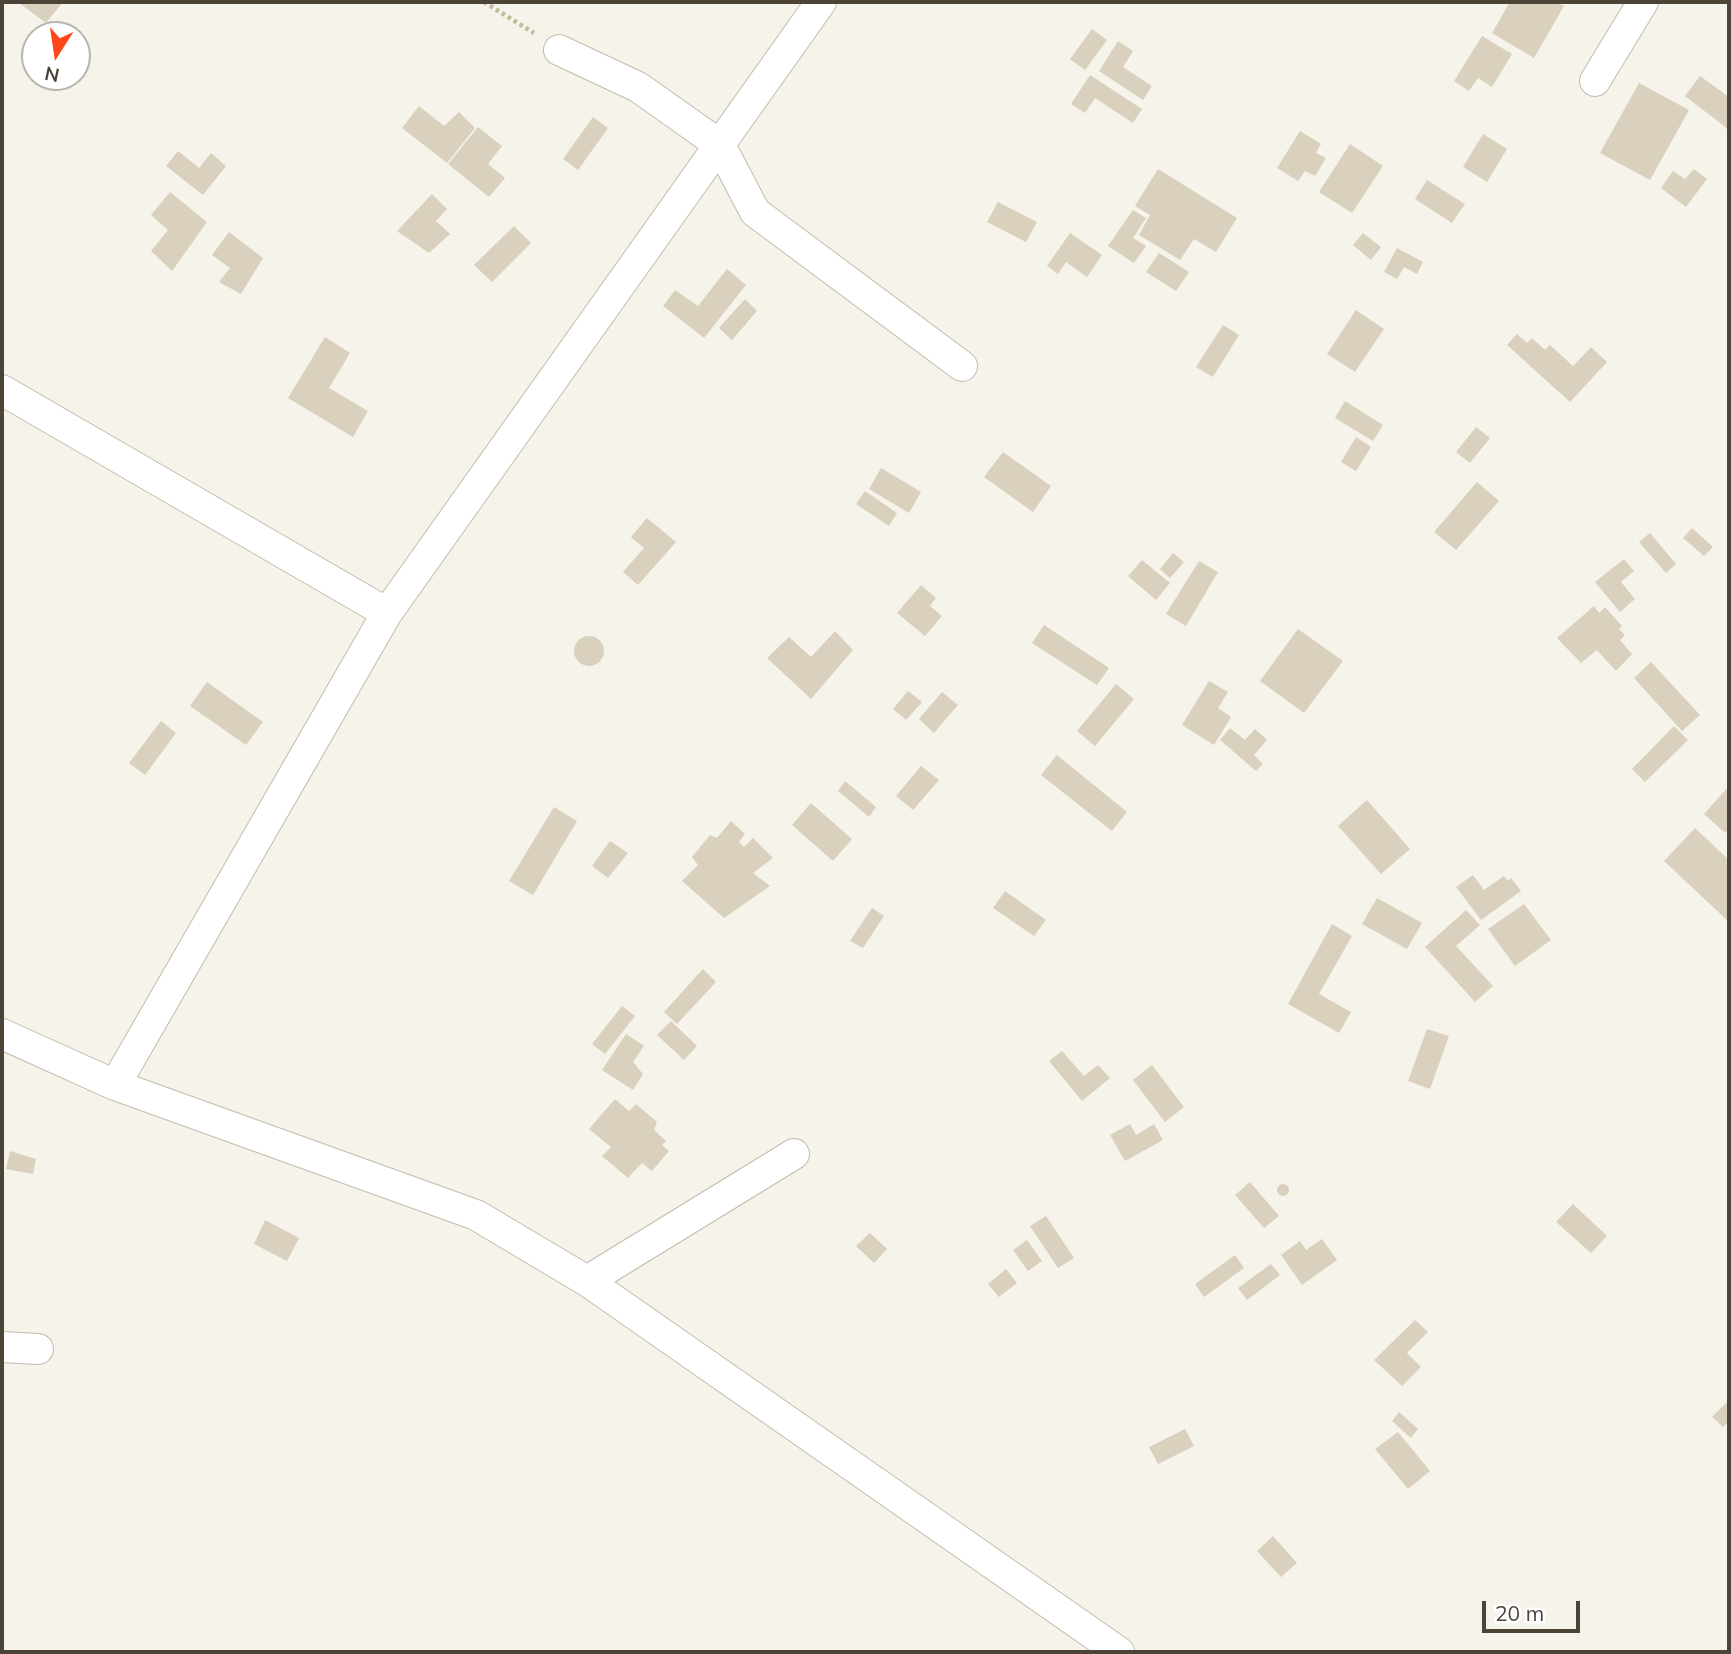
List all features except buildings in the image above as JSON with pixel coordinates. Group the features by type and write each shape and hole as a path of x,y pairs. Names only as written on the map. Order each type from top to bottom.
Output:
{"street":[{"path":"115,1085 387,613 821,2"},
{"path":"1595,81 1643,2"},
{"path":"559,50 638,87 720,145 755,212 962,366"},
{"path":"2,390 387,613"},
{"path":"2,1034 115,1085 476,1215 587,1281 1119,1652"},
{"path":"587,1281 794,1154"},
{"path":"2,1347 38,1349"}],"path":[{"path":"484,2 559,50"}]}
